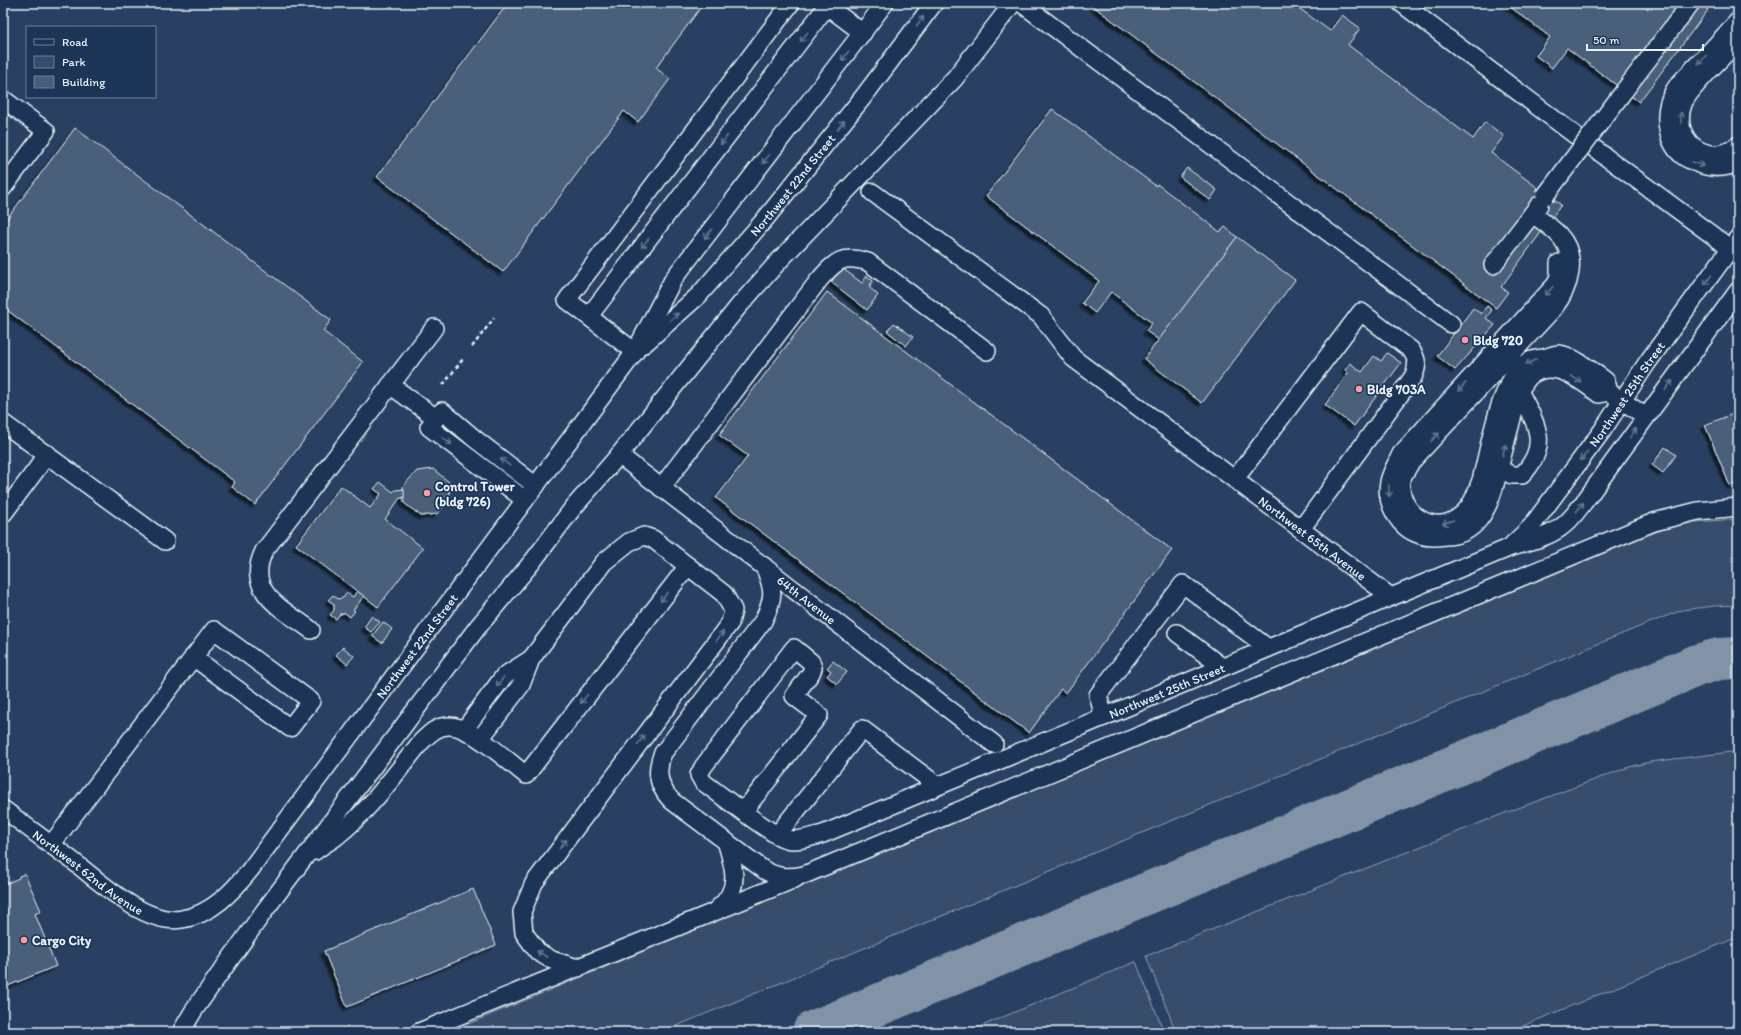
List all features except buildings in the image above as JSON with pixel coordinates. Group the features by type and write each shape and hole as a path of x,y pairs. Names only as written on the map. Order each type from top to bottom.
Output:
{"street":[{"path":"635,352 567,300 791,3"},
{"name":"Northwest 22nd Street","path":"181,920 196,916 209,909 221,901 241,881 635,352 674,278 886,3"},
{"name":"Northwest 22nd Street","path":"635,352 699,295 766,218 859,102 934,3"},
{"path":"181,1032 215,981 303,859 477,628 533,561 573,508 619,455 738,307 777,263 934,102 964,67 1012,3"},
{"path":"1021,3 1451,324"},
{"path":"1401,3 1575,135"},
{"path":"1493,265 1691,3"},
{"path":"589,316 825,5 863,33"},
{"path":"1738,21 1673,92 1668,109 1667,130 1674,145 1683,156 1696,164 1714,168 1730,166 1738,162"},
{"path":"1738,41 1690,92 1683,103 1680,118 1683,135 1696,149 1707,153 1718,154 1733,149 1738,145"},
{"path":"3,99 46,131 3,188"},
{"path":"1595,149 1736,246"},
{"name":"Northwest 65th Avenue","path":"872,192 1041,316 1073,358 1391,597"},
{"path":"1529,217 1544,229 1560,237 1568,252 1570,261 1570,276 1562,296 1553,309 1411,462 1401,480 1402,495 1406,506 1415,516 1427,524 1445,524 1460,517 1470,506 1483,499 1492,466 1519,391 1530,376 1547,368 1564,371 1599,394 1615,396"},
{"name":"Northwest 25th Street","path":"1511,547 1531,527 1602,431 1615,396 1647,363 1736,246"},
{"path":"662,488 819,280 830,268 843,258 856,258 868,262 987,351"},
{"name":"Northwest 25th Street","path":"743,812 819,715 794,696 813,668 811,662 794,648 703,767 699,775 703,782 743,812 777,835 786,839 796,840 822,834 1511,547 1552,533 1573,516 1738,291"},
{"path":"1235,479 1361,312 1411,350 1416,356 1416,370 1413,378 1301,529"},
{"path":"311,630 267,596 257,576 259,562 264,551 434,328"},
{"path":"1492,466 1502,396 1516,372 1531,360 1559,354 1578,361 1606,381 1615,396 1645,416"},
{"path":"390,385 436,418"},
{"path":"1492,466 1512,476 1522,475 1532,465 1538,451 1539,436 1534,420 1519,391"},
{"path":"525,500 429,427 442,410 475,440 536,486"},
{"path":"3,423 48,454 165,540"},
{"path":"3,514 48,454"},
{"name":"64th Avenue","path":"619,455 994,744"},
{"path":"420,1032 804,875 1654,522 1698,511 1738,507"},
{"path":"480,739 521,685 531,659 604,562 629,542 644,536 653,539 724,594 733,610 730,623 534,883 522,912 524,933 538,952 552,960 578,968"},
{"path":"303,859 338,835 357,817 430,733 440,727 450,726 458,727 464,730 480,739 526,775 688,566"},
{"path":"764,566 772,586 770,605 765,617 666,748 659,765 660,786 667,796 764,870 774,875 792,878 804,875"},
{"path":"1104,717 1098,694 1183,584 1268,648"},
{"path":"51,845 193,657 214,630 310,701 290,728 193,657"},
{"path":"1177,633 1222,667"},
{"path":"464,730 504,676 531,659"},
{"path":"777,835 862,729 938,786"},
{"name":"Northwest 62nd Avenue","path":"3,809 120,898 134,906 164,918 181,920"},
{"path":"712,913 726,901 734,884 735,875 733,863 726,841"}],"path":[{"path":"472,347 494,318"},
{"path":"443,385 463,359"}],"shaded area":[{"path":"3,3 1738,3 1738,1032 3,1032"}],"green space":[{"path":"1738,519 1738,605 1682,610 1634,629 662,1032 449,1032 1643,536 1671,527 1696,522"},
{"path":"1731,752 1738,761 1738,937 1508,1032 1176,1032 1146,956 1505,813 1629,767 1650,762"},
{"path":"1135,962 1164,1032 967,1032"}],"taxiway":[{"path":"813,1032 1698,665 1719,659 1738,658"}],"place":[{"name":"Bldg 720","path":"1465,340"},
{"name":"Bldg 703A","path":"1359,389"},
{"name":"Control Tower (bldg 726)","path":"427,493"},
{"name":"Cargo City","path":"24,940"}]}
